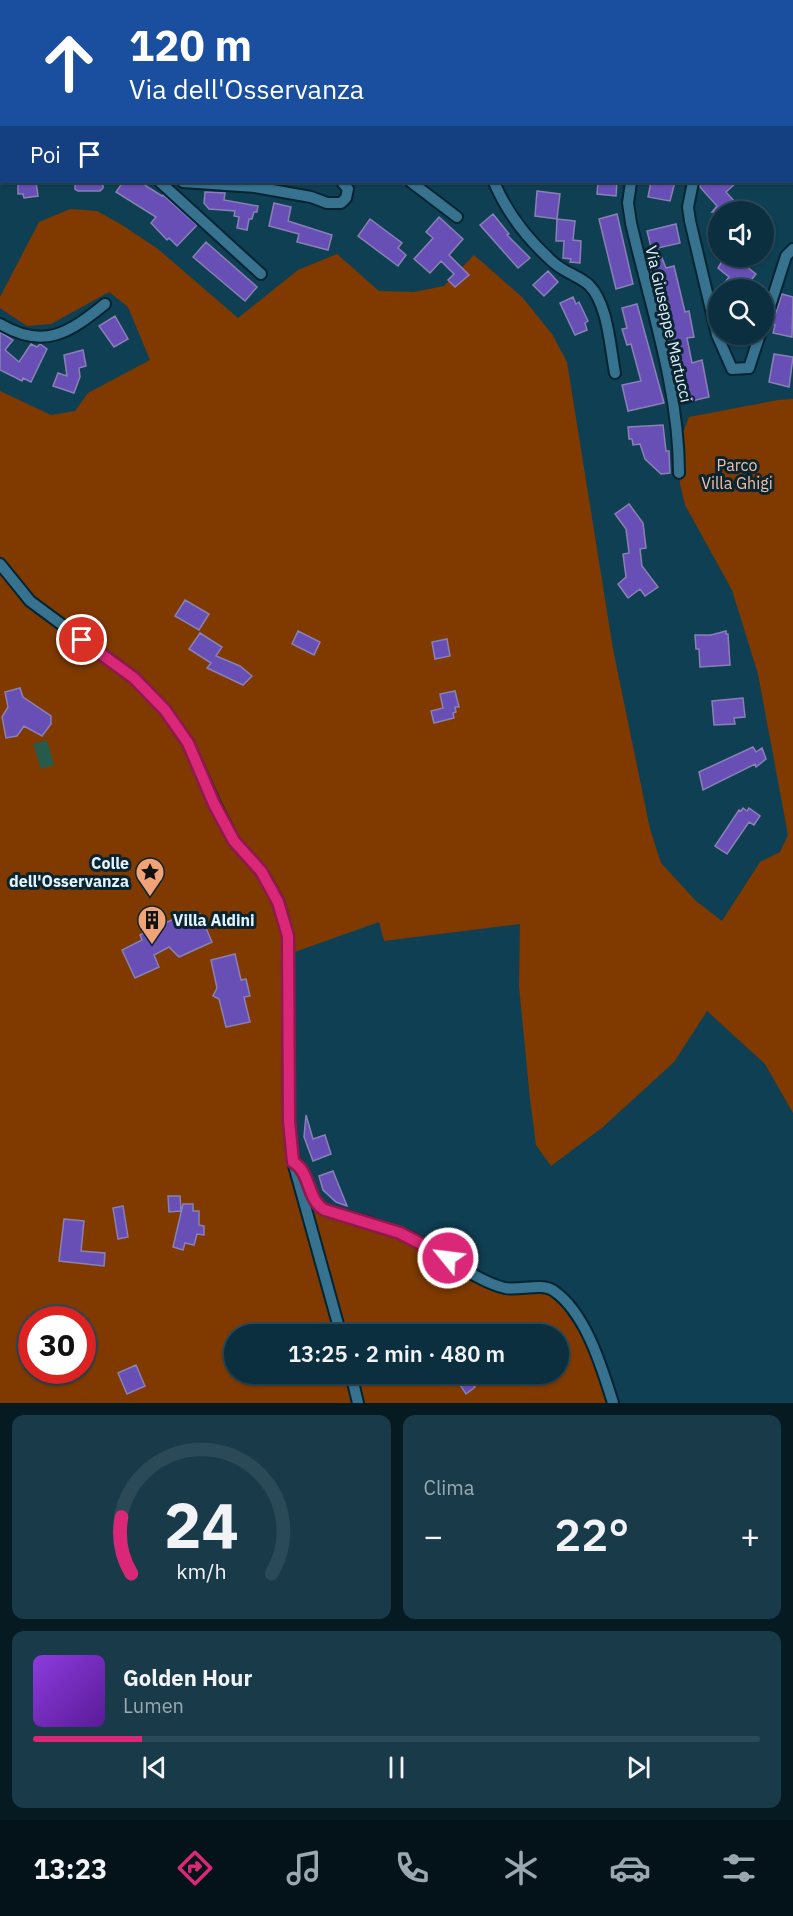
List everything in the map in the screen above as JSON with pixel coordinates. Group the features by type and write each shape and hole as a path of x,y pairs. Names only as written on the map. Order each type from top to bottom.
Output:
{"street":[{"path":"161,183 261,274"},
{"path":"195,183 255,188 341,203 346,198 348,189 343,183"},
{"path":"412,183 457,218"},
{"path":"494,183 503,204 518,226 554,264 589,285 602,307 615,373"},
{"name":"Via Giuseppe Martucci","path":"631,183 628,203 631,223 670,384 679,449 679,473"},
{"path":"693,183 688,207 708,297"},
{"path":"774,294 786,256 793,249"},
{"path":"0,324 11,331 31,336 52,336 76,327 105,304"},
{"path":"721,345 732,369 749,368 756,345"},
{"path":"0,564 30,601 134,678 165,710 188,743 214,804 234,841 261,871 278,902 288,936 289,1121 293,1162 338,1324"},
{"path":"293,1162 302,1169 317,1203 325,1210 410,1237 497,1285 518,1289 544,1287 554,1290 576,1316 598,1354 613,1403"},
{"path":"353,1384 358,1403"}],"green space":[{"name":"Parco Villa Ghigi","path":"70,209 97,211 122,225 158,249 238,318 298,270 337,254 379,291 414,292 444,286 474,255 522,297 552,334 567,362 613,649 650,829 661,863 696,901 722,921 760,862 780,852 788,835 758,674 732,590 685,505 680,484 682,435 689,417 793,399 793,1113 765,1064 707,1011 674,1062 603,1127 551,1166 536,1145 530,1099 519,986 520,924 384,941 379,922 289,954 293,1157 315,1204 352,1214 521,1293 550,1289 591,1349 616,1403 0,1403 0,391 51,415 75,411 88,393 150,360 128,307 109,292 51,324 27,326 0,308 0,297 39,222"}],"shaded area":[{"path":"47,740 54,765 41,769 33,744"}],"building":[{"path":"18,183 36,183 38,196 24,198 23,194 18,194"},
{"path":"75,183 103,183 100,191 75,189"},
{"path":"122,183 142,183 163,195 197,225 177,246 169,238 167,240 151,223 156,217 116,192"},
{"path":"598,183 617,183 616,196 597,194"},
{"path":"651,183 675,183 670,201 648,197"},
{"path":"700,183 736,183 726,192 734,201 713,201 700,187"},
{"path":"537,191 560,194 557,219 535,216"},
{"path":"205,192 225,193 224,200 258,206 257,212 254,212 252,219 249,219 247,230 237,228 239,217 234,216 235,211 209,209 204,203"},
{"path":"274,203 291,207 288,221 332,235 328,250 297,242 299,234 269,226"},
{"path":"493,214 509,234 507,235 530,258 518,268 480,225"},
{"path":"617,214 633,284 616,289 599,219"},
{"path":"439,217 463,239 449,255 469,275 455,287 448,280 454,274 441,261 430,273 414,259 433,238 426,232"},
{"path":"370,219 402,243 398,248 406,255 398,266 358,236"},
{"path":"557,219 575,221 573,240 581,241 580,263 570,262 571,259 563,258 564,241 556,241"},
{"path":"676,224 680,243 658,248 666,268 674,266 685,312 689,311 694,337 687,338 692,363 702,360 709,397 687,402 678,366 682,366 675,339 669,341 649,265 655,263 647,231"},
{"path":"206,242 257,287 245,301 193,257"},
{"path":"747,267 756,274 752,279 728,279 729,277 718,268"},
{"path":"548,271 558,282 544,296 533,285"},
{"path":"782,294 793,297 792,337 774,333 774,318"},
{"path":"573,297 576,304 579,302 588,321 585,323 587,330 575,335 560,303"},
{"path":"637,304 664,403 628,411 622,385 641,381 631,344 627,345 622,329 627,328 622,308"},
{"path":"115,316 128,339 114,347 99,326"},
{"path":"0,332 13,340 5,350 19,362 31,344 37,347 40,344 47,349 31,382 23,378 22,381 0,370"},
{"path":"83,350 86,366 79,368 80,377 74,393 53,386 58,373 67,376 64,355"},
{"path":"774,354 793,357 789,387 769,382"},
{"path":"663,425 666,451 669,451 670,473 661,474 645,459 640,444 633,445 632,439 629,439 628,427"},
{"path":"629,504 643,523 646,548 640,549 642,566 658,587 645,596 640,589 628,598 618,584 626,577 623,554 629,553 626,529 615,514"},
{"path":"185,600 209,614 199,630 175,616"},
{"path":"298,631 320,642 314,655 292,644"},
{"path":"726,631 730,665 700,667 695,635 711,635"},
{"path":"200,633 222,647 216,656 240,666 252,676 243,685 207,668 211,663 189,649"},
{"path":"447,639 450,656 435,659 432,642"},
{"path":"20,688 23,697 51,716 51,724 42,736 24,726 17,736 6,738 2,717 8,707 5,692"},
{"path":"455,691 459,707 455,707 454,718 434,723 431,711 443,708 440,694"},
{"path":"743,698 745,717 734,718 735,724 714,725 712,701"},
{"path":"753,747 756,752 762,748 766,759 756,767 755,764 703,790 699,772"},
{"path":"743,808 747,811 749,808 760,816 754,825 749,822 727,854 715,846 739,810"},
{"name":"Villa Aldini","path":"200,914 212,942 179,957 169,947 154,955 159,967 135,978 122,950 142,940 140,935 178,917 180,923"},
{"path":"235,954 241,980 246,979 250,996 244,997 250,1022 226,1027 219,999 213,996 217,988 211,960"},
{"path":"306,1115 313,1139 325,1135 331,1154 313,1161 304,1137"},
{"path":"333,1171 347,1206 336,1202 323,1190 319,1176"},
{"path":"168,1196 180,1196 181,1211 169,1212"},
{"path":"183,1204 193,1204 193,1211 199,1211 199,1225 204,1226 204,1235 197,1234 194,1245 185,1243 183,1250 173,1247"},
{"path":"123,1206 128,1237 118,1239 113,1208"},
{"path":"64,1219 84,1221 81,1251 105,1253 104,1266 59,1261"},
{"path":"136,1365 145,1386 127,1394 118,1373"},
{"path":"460,1384 473,1384 475,1387 466,1394"}],"place":[{"name":"Colle dell'Osservanza","path":"150,898"},
{"name":"Villa Aldini","path":"152,946"}],"route":[{"path":"82,640 134,678 165,710 188,743 214,804 234,841 261,871 278,902 288,936 289,1121 293,1162 302,1169 317,1203 325,1210 410,1237 448,1258"}]}
